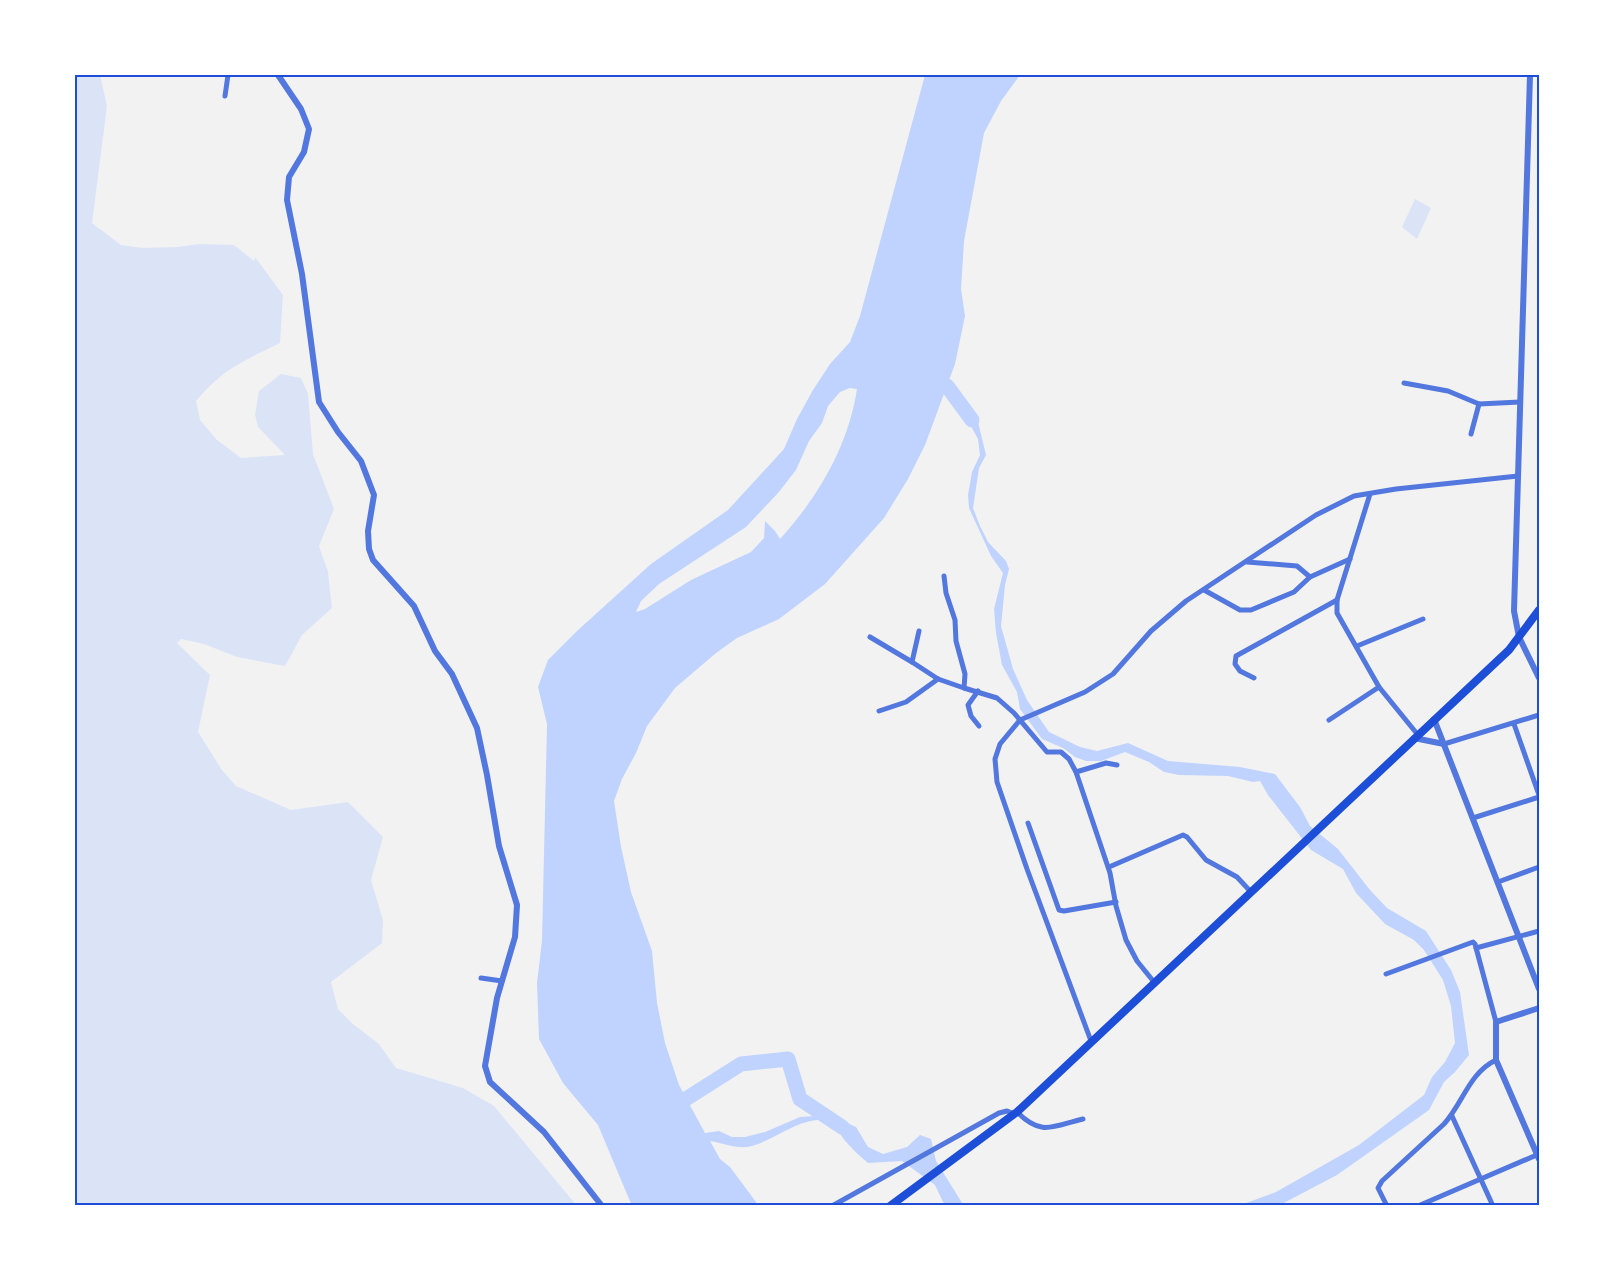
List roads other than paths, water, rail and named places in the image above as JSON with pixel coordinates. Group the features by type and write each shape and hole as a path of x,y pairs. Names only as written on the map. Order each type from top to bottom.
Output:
{"main road":[{"path":"890,1206 1016,1113 1434,720 1519,638 1539,610"}],"street":[{"path":"225,96 228,75"},
{"path":"278,75 301,109 309,129 304,152 289,177 287,200 302,274 319,402 338,432 361,460 374,495 368,531 369,549 373,560 414,606 435,651 452,674 477,728 499,846 517,905 515,937 502,981 485,1066 490,1082 549,1138 602,1206"},
{"path":"1530,75 1514,611 1519,638 1539,678"},
{"path":"1404,383 1448,391 1479,404 1520,402"},
{"path":"1471,434 1479,404"},
{"path":"1091,1041 997,782 995,759 1000,744 1020,720 1085,692 1113,674 1151,631 1186,601 1316,514 1354,496 1518,476"},
{"path":"1370,494 1337,600 1337,613 1379,687 1416,736 1444,744 1539,715"},
{"path":"1203,590 1240,610 1251,610 1294,592 1310,578 1350,559"},
{"path":"1246,562 1297,566 1310,578"},
{"path":"944,576 946,593 955,620 956,641 965,674 964,688"},
{"path":"1254,678 1240,671 1235,664 1236,656 1337,600"},
{"path":"1357,646 1423,619"},
{"path":"912,662 919,631"},
{"path":"870,637 938,679 997,699 1020,720 1047,752 1064,754 1076,772 1108,867 1126,940 1137,961 1154,982"},
{"path":"879,711 906,702 938,679"},
{"path":"1329,720 1379,687"},
{"path":"978,691 968,705 970,716 979,726"},
{"path":"1434,720 1539,989"},
{"path":"1473,818 1539,796 1514,724"},
{"path":"1076,772 1106,763 1117,765"},
{"path":"1028,823 1059,910 1116,902"},
{"path":"1108,867 1183,835 1206,860 1237,877 1251,892"},
{"path":"1498,882 1539,867"},
{"path":"1476,948 1539,931"},
{"path":"1386,974 1473,942 1496,1022 1496,1060 1538,1156 1418,1206"},
{"path":"481,978 502,981"},
{"path":"1496,1022 1539,1008"},
{"path":"1387,1206 1378,1188 1389,1173 1452,1116 1473,1078 1481,1068 1496,1060"},
{"path":"832,1206 999,1113 1007,1111 1016,1113 1033,1126 1047,1128 1083,1119"},
{"path":"1452,1116 1493,1206"}],"water":[{"path":"925,75 1020,75 1001,101 984,133 964,241 961,289 965,316 955,364 925,445 908,479 884,518 825,584 779,619 737,638 675,688 647,726 614,801 631,892 652,951 657,1003 665,1043 679,1085 705,1133 719,1131 732,1137 745,1137 765,1132 800,1117 830,1115 856,1127 868,1147 883,1154 907,1147 920,1135 931,1139 936,1161 964,1206 945,1206 935,1185 902,1161 868,1163 850,1147 833,1125 821,1120 800,1124 757,1145 747,1147 710,1141 720,1159 730,1167 759,1206 632,1206 598,1125 563,1083 539,1039 537,983 542,941 547,724 538,687 548,660 577,631 651,564 728,510 784,449 813,390 830,364 850,342 860,316","holes":["850,388 857,389 847,431 839,451 807,506 780,539 765,521 764,538 751,552 691,580 645,609 636,612 641,601 659,584 746,527 796,470 809,441 822,423 828,406 840,392"]},
{"path":"960,401 977,418 986,455 979,468 973,508 988,542 1006,561 1009,569 1001,626 1013,669 1027,700 1049,732 1080,747 1097,751 1128,743 1168,761 1240,767 1275,774 1300,807 1310,826 1338,849 1387,908 1426,931 1451,970 1460,992 1469,1055 1444,1082 1429,1110 1337,1175 1278,1206 1238,1206 1276,1192 1359,1145 1424,1095 1432,1077 1445,1062 1455,1043 1451,1006 1443,980 1424,950 1414,940 1385,924 1356,893 1343,869 1311,850 1268,795 1260,781 1253,782 1228,776 1179,775 1164,772 1149,762 1125,752 1101,761 1086,761 1042,739 1020,709 1017,692 1002,665 994,609 1003,573 991,556 969,508 968,495 972,472 980,455 978,439 959,404"}],"waterway":[{"path":"947,386 972,420"},
{"path":"670,1109 741,1064 788,1059 800,1099 842,1127"}]}
